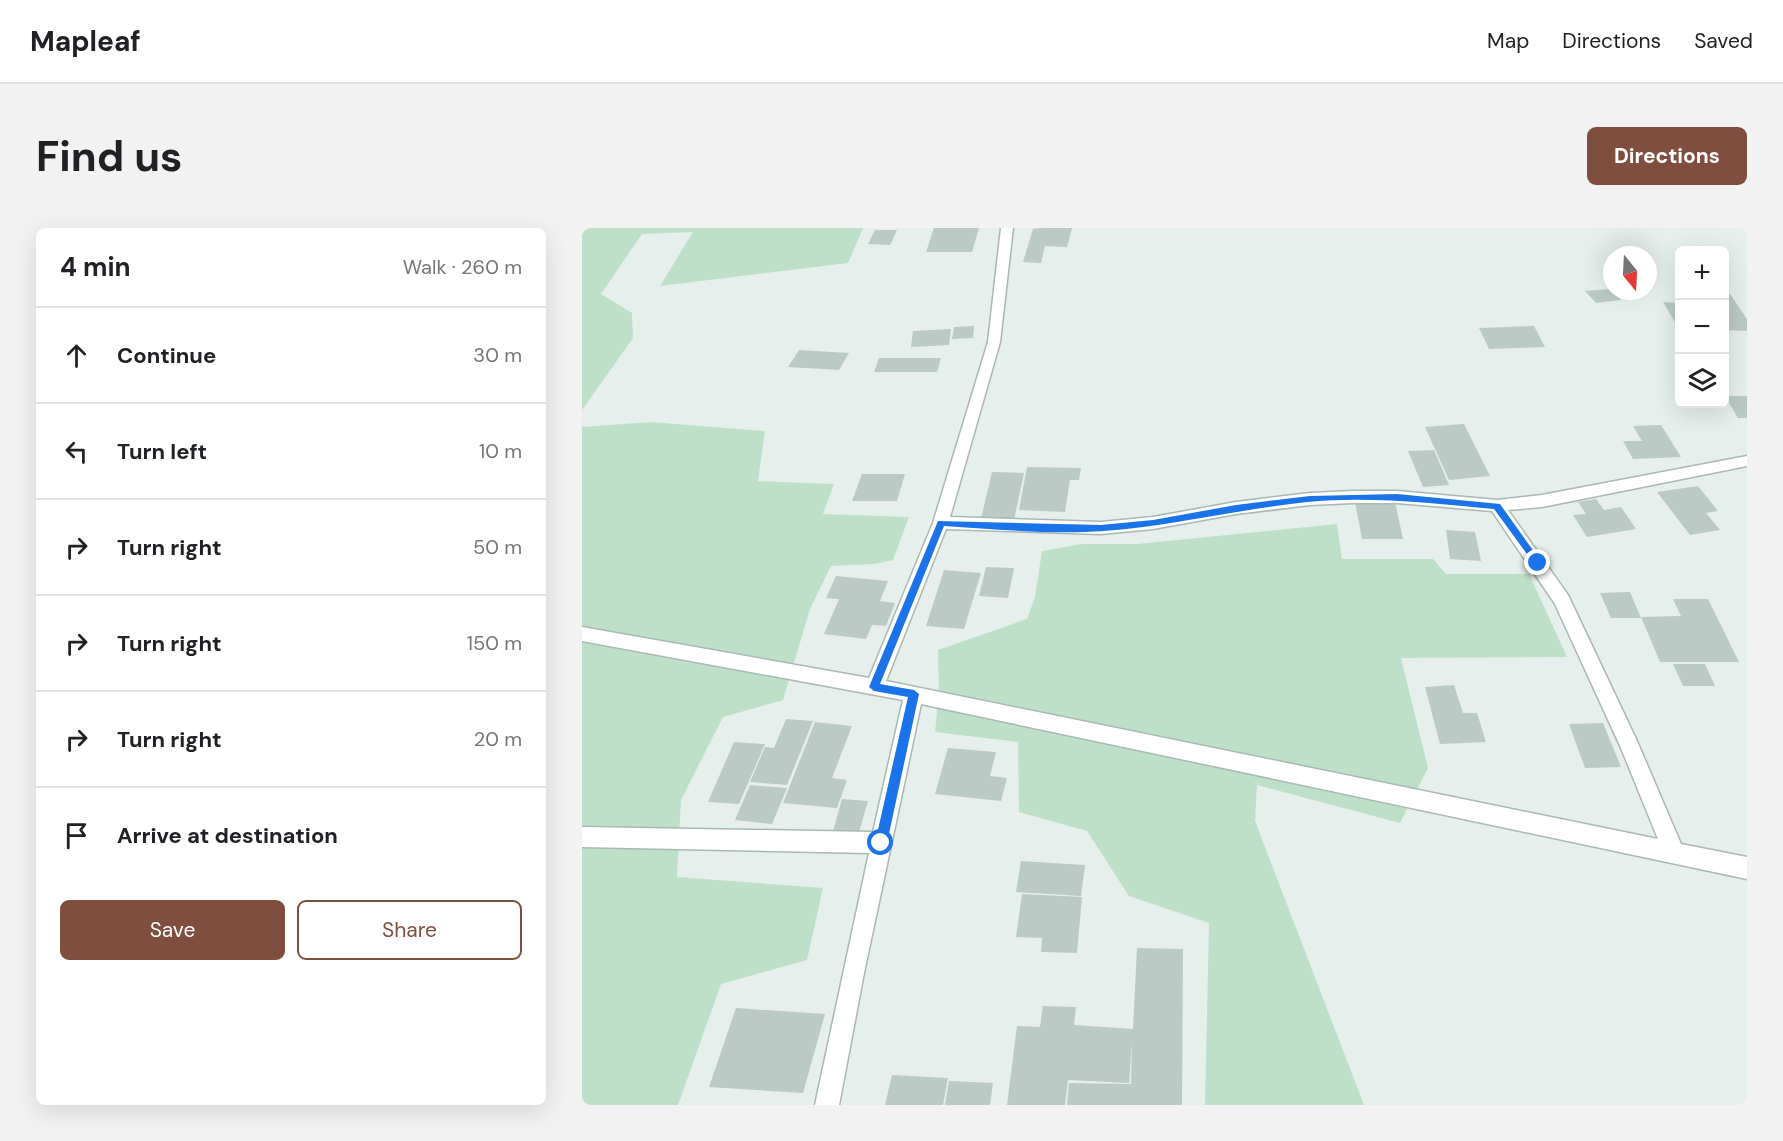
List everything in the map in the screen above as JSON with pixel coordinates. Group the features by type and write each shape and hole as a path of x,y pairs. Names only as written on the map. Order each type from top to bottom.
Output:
{"street":[{"path":"874,687 941,523 994,342 1007,228"},
{"path":"941,523 1101,528 1153,523 1236,508 1310,499 1353,497 1397,497 1497,506 1542,501 1747,461"},
{"path":"1497,506 1562,600 1630,747 1674,852"},
{"path":"582,634 914,694 1747,868"},
{"path":"827,1105 914,694"},
{"path":"582,837 881,843"}],"green space":[{"path":"582,228 863,228 848,263 660,286 693,232 642,234 601,294 632,313 633,338 582,410"},
{"path":"651,422 765,431 758,481 834,484 823,514 909,517 893,560 874,564 831,566 810,609 783,700 723,717 681,800 677,877 823,888 807,960 721,984 678,1105 582,1105 582,427"},
{"path":"1337,524 1342,559 1433,559 1446,574 1529,574 1567,657 1401,658 1428,768 1400,823 1257,785 1255,821 1364,1105 1205,1105 1209,923 1129,896 1087,831 1019,812 1018,742 935,732 939,692 938,650 1027,619 1035,597 1042,551 1082,544 1137,544"}],"building":[{"path":"934,228 979,228 972,252 926,252"},
{"path":"1072,228 1067,247 1045,246 1041,263 1023,262 1033,229"},
{"path":"875,230 897,230 890,245 868,244"},
{"path":"1603,290 1603,300 1621,300 1596,303 1585,291"},
{"path":"1729,294 1747,319 1747,331 1729,330"},
{"path":"1663,302 1675,303 1675,322"},
{"path":"974,326 973,338 952,339 954,327"},
{"path":"1534,326 1545,347 1489,349 1479,328"},
{"path":"951,329 949,345 911,347 913,331"},
{"path":"799,350 849,353 839,370 788,367"},
{"path":"879,358 941,358 937,372 874,372"},
{"path":"1729,396 1747,396 1747,418 1738,418 1729,403"},
{"path":"1464,424 1490,476 1449,480 1425,427"},
{"path":"1661,425 1681,457 1633,459 1623,441 1642,441 1633,426"},
{"path":"1434,450 1449,485 1423,487 1408,451"},
{"path":"1027,467 1081,468 1079,480 1070,480 1065,512 1019,510"},
{"path":"992,472 1024,473 1014,520 981,519"},
{"path":"862,474 905,474 897,501 852,501"},
{"path":"1698,486 1718,511 1706,513 1720,530 1690,535 1657,492"},
{"path":"1596,499 1604,510 1621,507 1636,529 1587,537 1573,515 1586,514 1578,502"},
{"path":"1355,502 1395,502 1403,539 1362,539"},
{"path":"1446,530 1475,532 1481,561 1450,559"},
{"path":"986,567 1014,568 1008,598 979,596"},
{"path":"944,570 981,573 964,629 926,626"},
{"path":"836,576 888,581 880,601 895,603 886,626 872,625 866,639 824,634 839,599 826,598"},
{"path":"1630,592 1641,618 1611,618 1600,593"},
{"path":"1673,599 1708,599 1739,662 1660,662 1641,617 1681,616"},
{"path":"1673,664 1705,664 1715,686 1683,686"},
{"path":"1454,685 1463,713 1477,713 1486,742 1440,744 1425,687"},
{"path":"786,719 813,721 787,785 750,782 765,747 774,748"},
{"path":"815,722 852,726 832,778 847,780 837,808 783,803"},
{"path":"1603,723 1621,767 1585,768 1569,724"},
{"path":"734,742 765,744 739,804 708,802"},
{"path":"948,748 996,752 990,776 1007,778 1001,801 935,794"},
{"path":"750,785 787,788 772,824 735,820"},
{"path":"842,799 868,801 859,832 833,831"},
{"path":"1021,861 1085,865 1081,896 1016,892"},
{"path":"1022,894 1082,897 1077,953 1041,952 1042,938 1016,937"},
{"path":"1137,948 1183,949 1182,1105 1067,1105 1069,1083 1131,1084 1132,1042 1129,1083 1068,1080 1065,1105 1007,1105 1017,1026 1040,1027 1043,1006 1076,1007 1074,1025 1133,1029"},
{"path":"736,1008 825,1014 803,1093 709,1087"},
{"path":"892,1075 948,1078 943,1105 885,1105"},
{"path":"949,1081 993,1083 990,1105 945,1105"}],"route":[{"path":"881,843 914,694 874,687 941,523 1101,528 1153,523 1236,508 1310,499 1397,497 1497,506 1538,563"}]}
